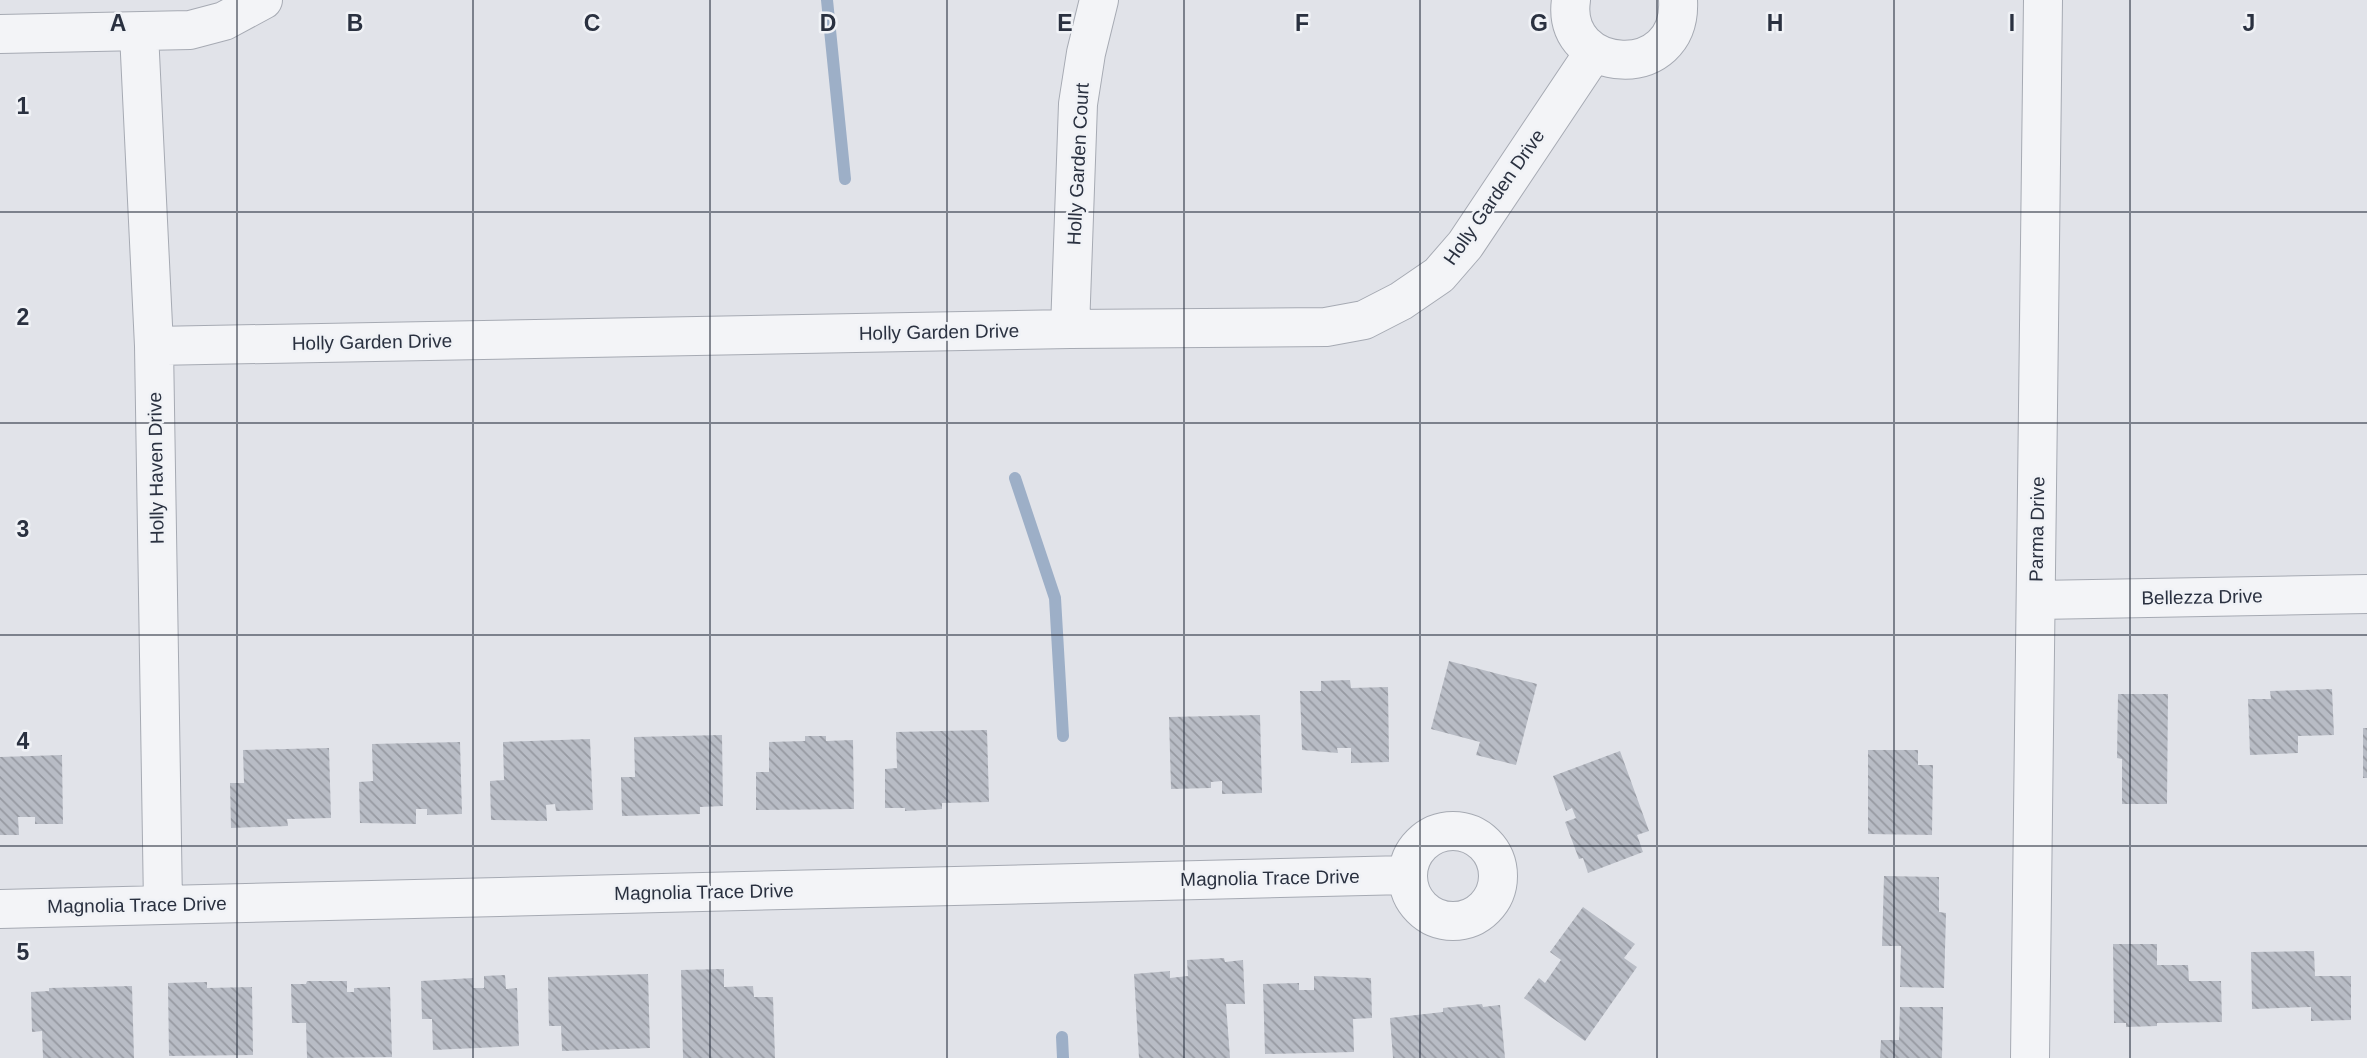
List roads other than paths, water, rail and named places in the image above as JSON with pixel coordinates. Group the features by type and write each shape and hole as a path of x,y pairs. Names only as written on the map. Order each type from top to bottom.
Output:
{"street":[{"path":"0,34 190,30 224,21 263,0"},
{"name":"Holly Garden Court","path":"1070,329 1078,104 1086,53 1099,0"},
{"path":"1571,0 1573,24 1581,40 1594,52 1611,59 1629,61 1647,56 1662,46 1673,31 1679,14 1678,0"},
{"name":"Parma Drive","path":"2030,1058 2043,0"},
{"name":"Holly Haven Drive","path":"139,33 153,346 163,904"},
{"name":"Holly Garden Drive","path":"153,346 1070,329 1326,327 1364,320 1401,301 1438,275 1465,245 1594,52"},
{"name":"Bellezza Drive","path":"2037,600 2367,594"},
{"name":"Magnolia Trace Drive","path":"0,909 1407,875"}],"waterway":[{"path":"827,0 845,179"},
{"path":"1015,478 1055,598 1063,736"},
{"path":"1062,1037 1063,1058"}]}
